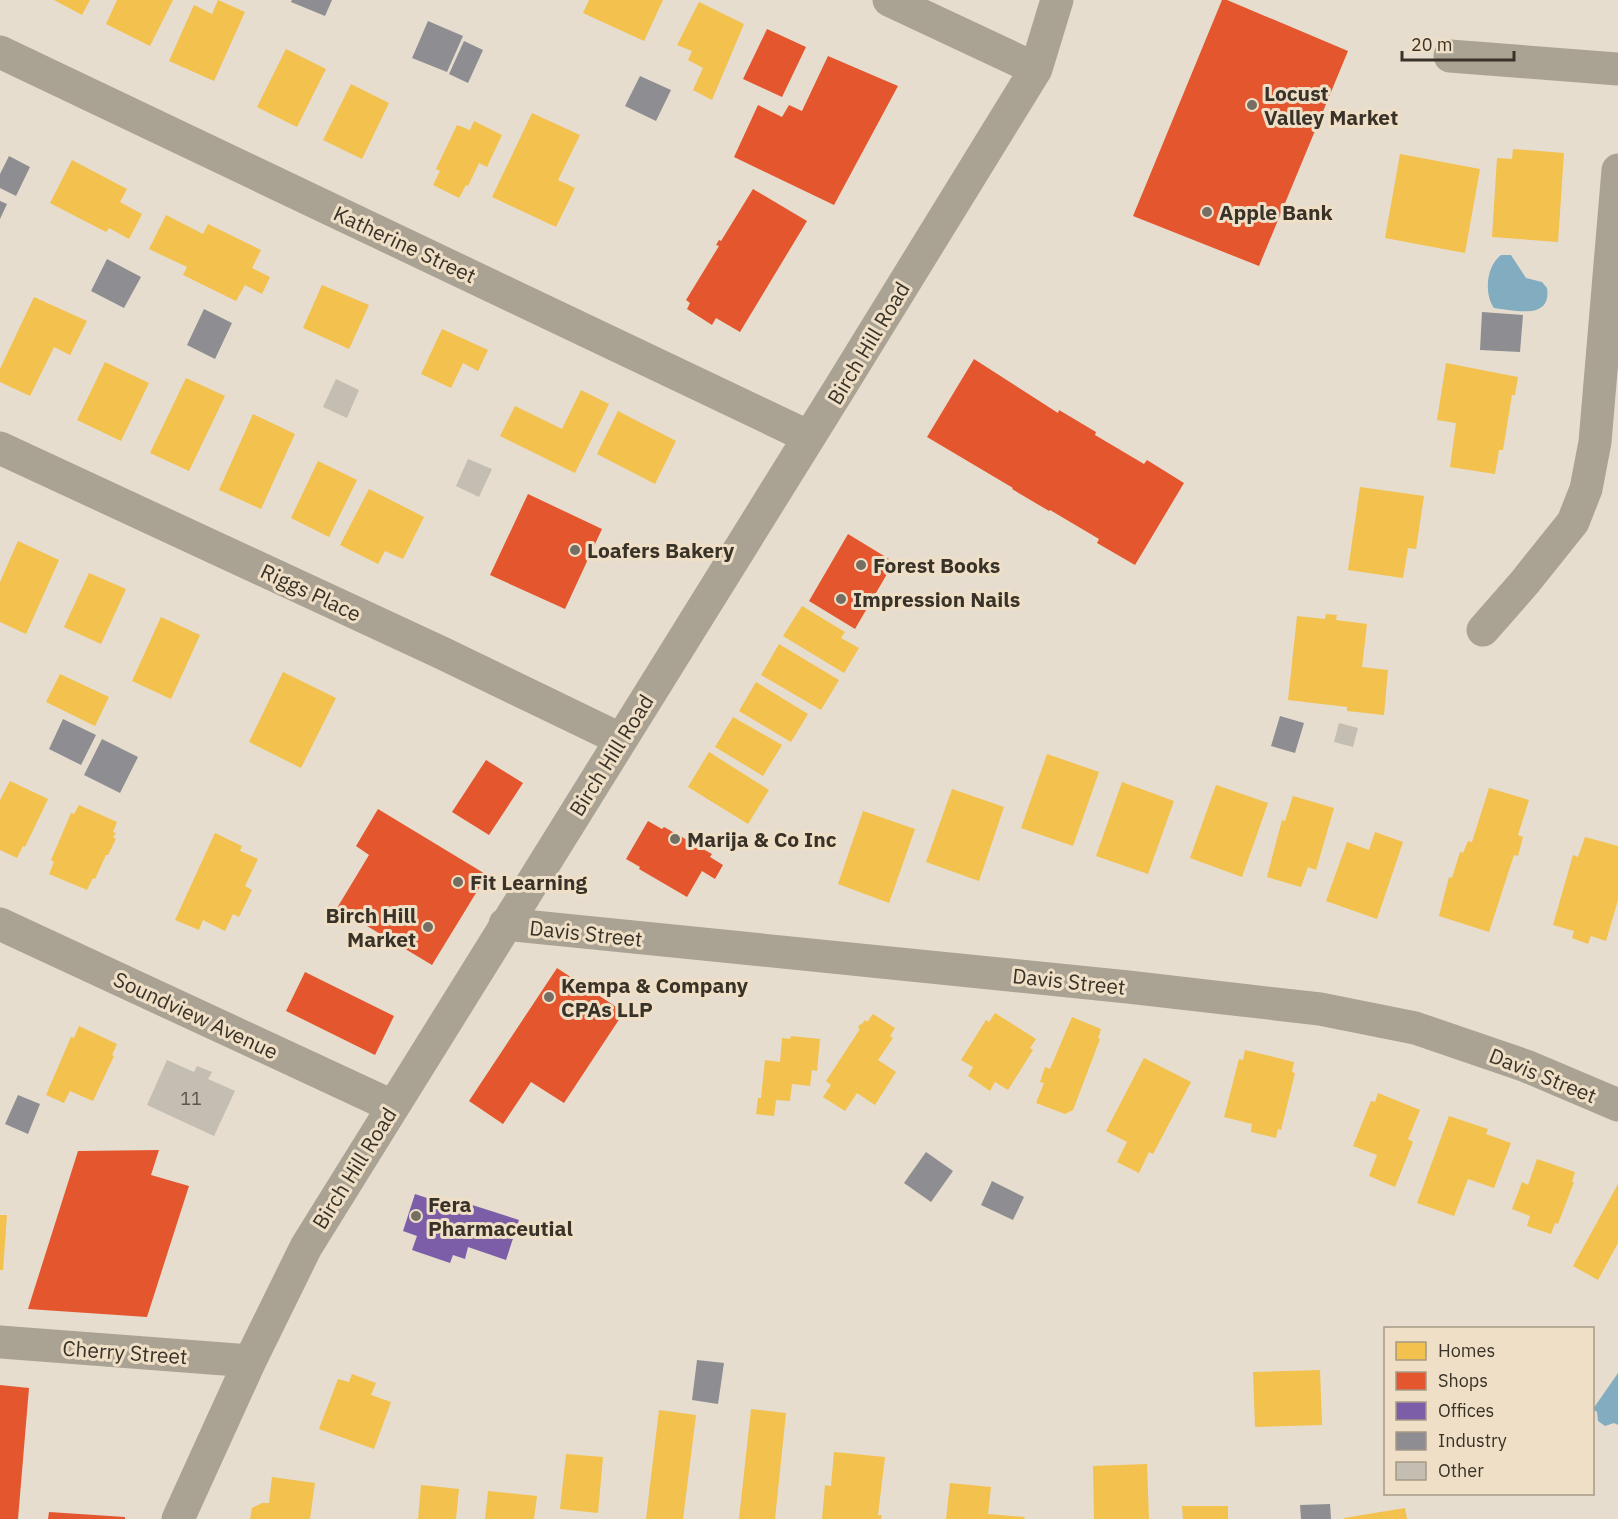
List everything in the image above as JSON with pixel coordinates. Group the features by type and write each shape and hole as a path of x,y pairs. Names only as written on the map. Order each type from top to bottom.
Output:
{"street":[{"path":"889,0 1036,69"},
{"name":"Birch Hill Road","path":"178,1519 250,1361 306,1246 1036,69 1057,0"},
{"name":"Katherine Street","path":"0,52 809,437"},
{"path":"1450,56 1618,69"},
{"path":"1483,630 1526,582 1573,522 1586,489 1595,442 1618,170"},
{"name":"Riggs Place","path":"0,448 431,648 620,739"},
{"name":"Soundview Avenue","path":"0,924 392,1106"},
{"name":"Davis Street","path":"505,924 1128,987 1320,1009 1415,1028 1526,1066 1618,1105"},
{"name":"Cherry Street","path":"0,1342 250,1361"}],"water":[{"path":"1501,255 1511,255 1526,278 1542,282 1547,288 1544,305 1530,311 1494,308 1489,295 1488,280 1492,266"},
{"path":"1618,1373 1618,1425 1614,1423 1605,1426 1598,1421 1594,1408"}],"building: Homes":[{"path":"54,0 90,0 82,15"},
{"path":"117,0 173,0 150,46 106,24"},
{"path":"218,0 245,12 214,81 169,61 194,5 212,14"},
{"path":"589,0 663,0 644,41 583,13"},
{"path":"699,2 744,24 712,100 693,90 703,68 688,60 692,51 677,45"},
{"path":"286,49 326,69 297,127 257,107"},
{"path":"351,84 389,103 362,159 323,140"},
{"path":"532,113 580,135 558,180 575,188 556,227 492,197"},
{"path":"474,121 502,135 487,167 479,163 468,186 466,185 459,198 433,185 440,171 436,169 457,125 470,130"},
{"path":"1513,149 1564,153 1558,242 1492,237 1497,158 1512,159"},
{"path":"1400,154 1480,169 1465,253 1385,238"},
{"path":"72,160 127,189 120,202 142,214 129,239 109,228 106,232 50,203"},
{"path":"166,215 203,234 208,224 261,250 252,268 270,277 262,294 245,285 236,301 183,275 187,267 149,249"},
{"path":"322,285 369,305 349,349 303,328"},
{"path":"34,297 87,321 70,355 54,347 30,396 0,382 0,369"},
{"path":"442,329 488,350 478,371 463,363 451,388 421,374"},
{"path":"105,362 149,383 121,441 77,420"},
{"path":"1446,363 1518,377 1515,395 1512,395 1503,450 1499,450 1495,474 1450,467 1456,423 1437,420"},
{"path":"186,378 225,396 189,471 150,453"},
{"path":"581,390 609,404 575,473 500,436 515,406 562,429"},
{"path":"618,411 676,441 655,484 597,454"},
{"path":"253,414 295,434 261,509 219,490"},
{"path":"318,461 357,480 329,537 291,518"},
{"path":"1360,487 1424,496 1416,549 1408,548 1403,578 1348,570"},
{"path":"369,489 424,517 403,559 385,551 378,564 340,545"},
{"path":"18,541 59,560 26,634 0,622 0,582"},
{"path":"89,573 126,589 101,644 64,627"},
{"path":"802,606 845,632 841,638 859,648 844,673 783,636"},
{"path":"1326,614 1337,615 1336,620 1367,624 1362,667 1388,670 1384,715 1347,711 1347,707 1288,700 1297,616 1325,619"},
{"path":"161,617 200,635 171,699 132,681"},
{"path":"779,644 839,680 821,710 761,675"},
{"path":"283,672 336,698 301,768 249,742"},
{"path":"60,674 109,697 95,726 46,702"},
{"path":"756,682 808,714 791,742 739,711"},
{"path":"733,717 782,745 763,776 715,747"},
{"path":"709,752 769,790 748,824 688,787"},
{"path":"1047,754 1099,772 1073,846 1021,828"},
{"path":"10,781 48,799 25,847 23,846 17,858 0,850 0,800"},
{"path":"1122,782 1174,801 1148,874 1096,856"},
{"path":"1216,785 1268,803 1242,877 1190,858"},
{"path":"1489,788 1529,800 1518,835 1523,837 1518,856 1514,855 1489,932 1439,916 1449,877 1452,878 1460,852 1463,853 1468,841 1472,842"},
{"path":"952,789 1004,807 979,881 926,862"},
{"path":"1293,796 1334,808 1316,870 1308,867 1301,887 1267,877 1282,820 1285,821"},
{"path":"79,805 117,822 113,832 116,833 113,837 116,839 87,890 49,874 54,862 51,860 71,813 74,814"},
{"path":"863,811 915,829 889,903 838,884"},
{"path":"1375,832 1403,842 1377,919 1326,901 1347,842 1369,850"},
{"path":"215,833 242,846 240,851 258,859 245,886 252,890 239,917 233,914 225,931 203,920 199,930 175,920"},
{"path":"1585,837 1618,846 1618,900 1606,941 1591,936 1588,944 1572,938 1574,931 1553,925 1573,855 1578,857"},
{"path":"995,1013 1036,1039 1030,1048 1033,1050 1008,1090 995,1082 990,1091 968,1076 973,1067 961,1060 986,1020 989,1022"},
{"path":"873,1014 895,1028 890,1036 893,1038 878,1060 896,1072 875,1105 857,1093 845,1111 823,1097 831,1085 826,1081 860,1029 858,1028 860,1024 865,1020 867,1022"},
{"path":"1072,1017 1101,1029 1098,1038 1100,1039 1073,1110 1065,1114 1036,1103 1044,1083 1040,1082 1045,1067 1050,1069"},
{"path":"79,1026 117,1044 112,1055 114,1056 93,1101 70,1091 64,1103 46,1095 71,1037 74,1038"},
{"path":"791,1036 820,1039 817,1071 812,1070 810,1086 792,1084 790,1101 776,1100 774,1116 756,1114 758,1098 761,1098 765,1060 780,1062 782,1038 790,1039"},
{"path":"1245,1050 1294,1062 1292,1072 1295,1073 1281,1130 1278,1129 1276,1138 1251,1132 1252,1124 1224,1117 1239,1059 1243,1060"},
{"path":"1144,1058 1191,1082 1153,1154 1149,1152 1139,1173 1117,1162 1127,1142 1106,1131"},
{"path":"1378,1093 1420,1110 1408,1139 1413,1142 1395,1187 1369,1176 1377,1155 1353,1146 1371,1101 1375,1102"},
{"path":"1449,1116 1488,1129 1486,1134 1511,1143 1494,1188 1468,1179 1454,1216 1417,1203"},
{"path":"1537,1159 1575,1172 1572,1182 1574,1182 1558,1224 1555,1223 1551,1234 1527,1226 1530,1216 1512,1209 1522,1182 1528,1185"},
{"path":"1618,1184 1618,1243 1598,1280 1573,1266"},
{"path":"0,1215 7,1215 3,1270 0,1270"},
{"path":"1320,1370 1322,1425 1255,1427 1253,1372"},
{"path":"352,1374 376,1383 371,1395 391,1402 374,1449 319,1429 338,1379 349,1382"},
{"path":"751,1409 786,1413 775,1519 739,1519"},
{"path":"659,1410 696,1415 683,1519 646,1519"},
{"path":"834,1452 885,1457 878,1515 882,1515 881,1519 822,1519 825,1485 831,1486"},
{"path":"566,1454 603,1457 598,1513 560,1509"},
{"path":"1147,1464 1149,1519 1094,1519 1093,1466"},
{"path":"272,1477 315,1483 310,1519 250,1519 252,1508 262,1503 269,1503"},
{"path":"950,1483 991,1487 988,1514 1025,1517 1024,1519 946,1519"},
{"path":"421,1485 459,1489 456,1519 418,1519"},
{"path":"488,1491 537,1496 534,1519 485,1519"},
{"path":"1182,1506 1228,1506 1228,1519 1183,1519"},
{"path":"1405,1508 1407,1519 1344,1519 1344,1518"}],"building: Shops":[{"name":"Locust Valley Market","path":"1222,0 1227,0 1348,51 1259,266 1133,216"},
{"path":"767,29 806,47 782,97 743,79"},
{"path":"828,56 898,86 834,205 734,157 758,105 782,117 789,105 802,111"},
{"path":"753,189 807,221 740,332 716,318 712,325 687,309 690,303 686,300 719,246 716,245 719,240 721,241"},
{"path":"974,359 1058,413 1059,410 1096,432 1095,435 1144,464 1147,460 1184,483 1135,565 1097,543 1099,539 927,437"},
{"path":"528,494 602,529 565,609 490,575"},
{"path":"848,534 894,562 855,629 809,601"},
{"path":"486,760 523,783 489,835 452,812"},
{"path":"378,809 487,875 432,965 337,908 369,855 356,846"},
{"path":"648,821 662,829 664,827 712,854 710,857 723,865 715,879 702,871 687,897 626,859"},
{"path":"557,968 624,1012 564,1103 531,1082 503,1124 469,1101"},
{"path":"305,972 394,1016 375,1055 286,1011"},
{"path":"159,1150 151,1175 189,1186 147,1317 28,1309 78,1151"},
{"path":"0,1385 29,1388 18,1519 0,1519"},
{"path":"49,1512 125,1517 125,1519 48,1519"}],"building: Offices":[{"path":"415,1194 463,1210 466,1203 519,1220 506,1260 468,1247 465,1259 453,1255 450,1263 412,1250 417,1236 403,1231"}],"building: Industry":[{"path":"292,0 332,0 325,16 291,2"},
{"path":"428,21 463,36 447,72 412,58"},
{"path":"464,41 483,50 468,83 449,74"},
{"path":"640,76 671,90 656,121 625,106"},
{"path":"9,156 30,167 16,196 0,188 0,174"},
{"path":"0,201 7,204 0,219"},
{"path":"107,259 141,277 124,308 91,291"},
{"path":"204,309 232,323 215,359 187,345"},
{"path":"1482,312 1523,315 1520,352 1480,350"},
{"path":"1280,716 1304,723 1295,753 1271,746"},
{"path":"63,719 96,735 81,765 49,749"},
{"path":"102,739 138,757 120,793 84,775"},
{"path":"18,1095 40,1104 28,1134 5,1124"},
{"path":"926,1152 953,1171 931,1202 904,1183"},
{"path":"992,1181 1024,1197 1013,1220 981,1205"},
{"path":"697,1360 724,1363 718,1404 692,1400"},
{"path":"1330,1504 1331,1519 1301,1519 1300,1505"}],"building: Other":[{"path":"336,379 359,390 347,418 323,407"},
{"path":"468,459 492,469 479,497 456,486"},
{"path":"1339,723 1358,728 1353,747 1334,742"},
{"path":"167,1060 194,1072 197,1066 212,1072 208,1079 235,1091 214,1136 147,1105"}],"place":[{"name":"Locust Valley Market","path":"1252,105"},
{"name":"Apple Bank","path":"1207,212"},
{"name":"Loafers Bakery","path":"575,550"},
{"name":"Forest Books","path":"861,565"},
{"name":"Impression Nails","path":"841,599"},
{"name":"Marija & Co Inc","path":"675,839"},
{"name":"Fit Learning","path":"458,882"},
{"name":"Birch Hill Market","path":"428,927"},
{"name":"Kempa & Company CPAs LLP","path":"549,997"},
{"name":"Fera Pharmaceutial","path":"416,1216"}]}
